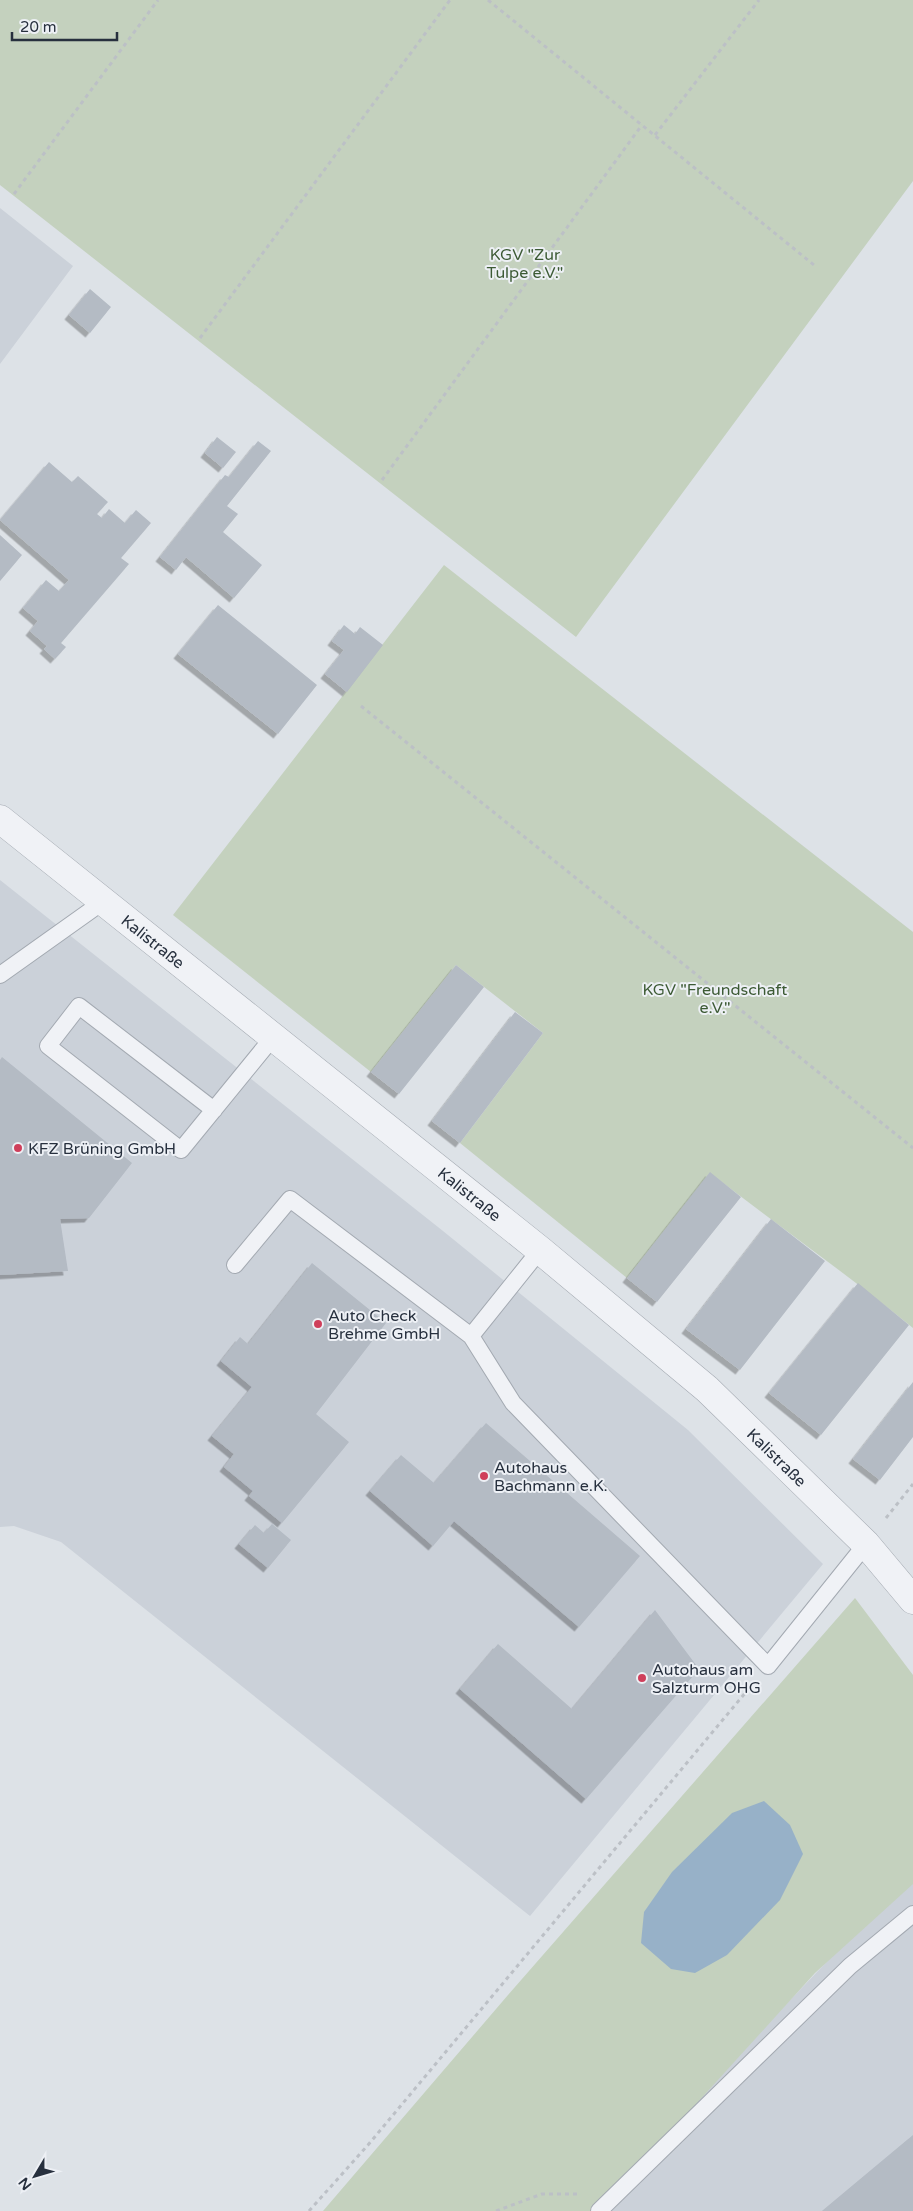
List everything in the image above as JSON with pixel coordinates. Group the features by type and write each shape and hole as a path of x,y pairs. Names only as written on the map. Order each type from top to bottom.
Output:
{"street":[{"name":"Kalistraße","path":"0,819 104,900 540,1250 707,1389 866,1544 913,1600"}],"lane":[{"path":"0,975 104,900"},
{"path":"214,1110 79,1006 48,1046 182,1150 274,1036"},
{"path":"235,1265 290,1199 471,1336 513,1404 768,1666 866,1544"},
{"path":"471,1336 540,1250"},
{"path":"599,2211 850,1966 913,1914"}],"path":[{"path":"14,194 158,0"},
{"path":"200,338 450,0"},
{"path":"488,0 814,265"},
{"path":"655,135 758,0"},
{"path":"382,480 642,125"},
{"path":"361,706 913,1148"},
{"path":"866,1544 913,1484"},
{"path":"310,2211 368,2145 768,1666"},
{"path":"496,2211 542,2194 618,2194"}],"shaded area":[{"path":"0,208 73,266 0,364"},
{"path":"0,880 443,1231 688,1430 823,1564 530,1916 61,1542 14,1526 0,1527"},
{"path":"913,1878 913,2211 599,2211 658,2138 886,1900"}],"green space":[{"name":"KGV \"Zur Tulpe e.V.\"","path":"0,0 913,0 913,181 576,637 0,185"},
{"name":"KGV \"Freundschaft e.V.\"","path":"444,565 913,932 913,1328 710,1173 627,1278 460,1143 543,1033 456,965 371,1072 173,915"},
{"path":"855,1598 913,1675 913,1884 815,1973 599,2211 323,2211 508,1995"}],"water":[{"path":"764,1801 790,1825 803,1854 780,1900 727,1955 695,1973 671,1969 641,1943 644,1912 672,1872 732,1813"}],"building":[{"path":"90,289 111,307 90,333 69,315"},
{"path":"217,437 236,452 223,468 205,453"},
{"path":"258,441 271,451 227,506 238,514 223,532 262,565 234,598 186,557 176,570 160,557 225,475 229,477"},
{"path":"49,462 72,482 78,476 108,502 97,514 102,518 109,509 125,523 136,510 151,523 121,558 129,564 61,643 66,647 55,659 44,649 47,646 30,631 38,621 23,608 46,580 59,591 69,580 0,520"},
{"path":"0,535 22,555 0,581"},
{"path":"218,605 317,685 278,734 178,654"},
{"path":"344,625 355,634 360,627 383,645 347,692 325,674 344,650 332,641"},
{"path":"456,965 484,987 399,1094 371,1072"},
{"path":"515,1012 543,1033 460,1143 432,1121"},
{"path":"2,1057 132,1163 89,1218 60,1219 68,1271 0,1275 0,1060"},
{"path":"710,1172 741,1197 657,1302 627,1278"},
{"path":"771,1219 825,1261 740,1370 686,1329"},
{"path":"312,1263 386,1323 316,1414 349,1442 282,1523 249,1496 253,1491 224,1467 234,1454 212,1436 252,1387 221,1361 240,1337 248,1344"},
{"path":"858,1283 909,1325 821,1435 769,1393"},
{"path":"913,1382 913,1437 880,1480 853,1459"},
{"path":"486,1423 640,1556 579,1627 454,1521 433,1546 370,1491 401,1455 434,1483"},
{"path":"272,1524 291,1540 268,1568 239,1544 255,1525 264,1533"},
{"path":"655,1610 699,1669 586,1799 460,1689 498,1644 572,1709"},
{"path":"913,2135 913,2211 822,2211"}],"place":[{"name":"KFZ Brüning GmbH","path":"18,1148"},
{"name":"Auto Check Brehme GmbH","path":"318,1324"},
{"name":"Autohaus Bachmann e.K.","path":"484,1476"},
{"name":"Autohaus am Salzturm OHG","path":"642,1678"}]}
